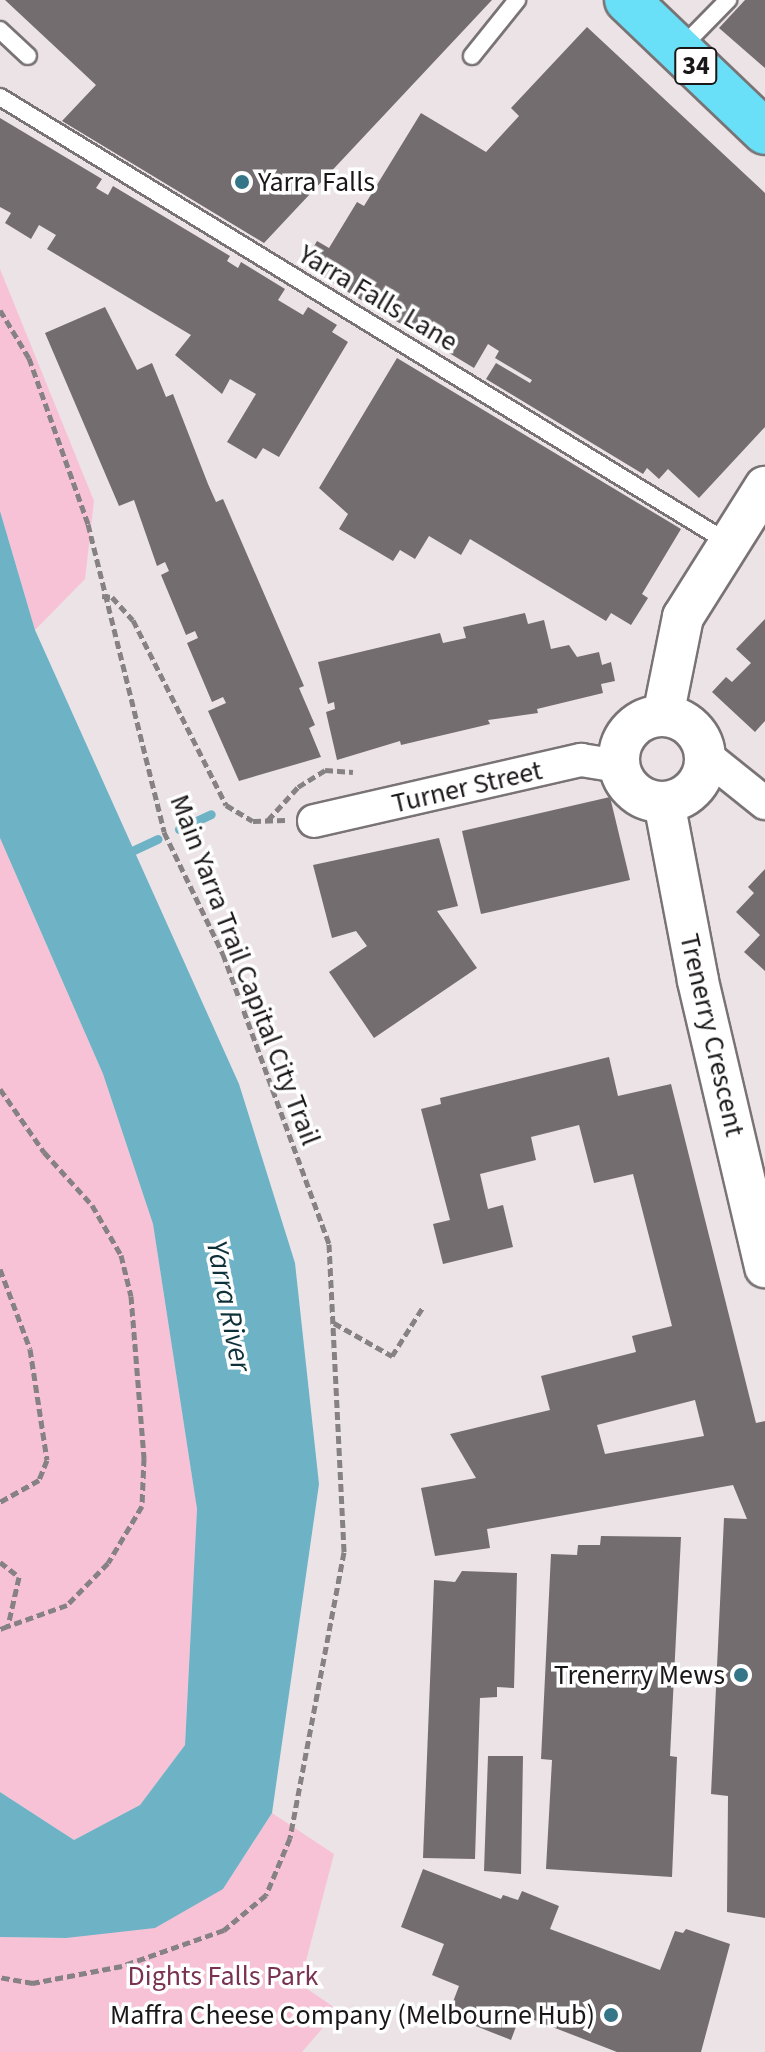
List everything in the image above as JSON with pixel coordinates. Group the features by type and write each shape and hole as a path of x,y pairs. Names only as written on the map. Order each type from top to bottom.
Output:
{"main road":[{"name":"34","path":"627,0 765,132"}],"street":[{"path":"663,716 683,617 765,487"},
{"path":"705,755 704,769 690,792 664,802 631,788 620,766 630,731 663,716 687,724 705,755 765,803"},
{"name":"Turner Street","path":"314,821 581,760 620,766"},
{"name":"Trenerry Crescent","path":"664,802 698,981 754,1170 765,1267"}],"lane":[{"path":"472,56 517,0"},
{"path":"679,50 728,0"},
{"path":"0,30 28,56"},
{"name":"Yarra Falls Lane","path":"0,97 729,543"}],"path":[{"name":"Main Yarra Trail Capital City Trail","path":"0,310 29,358 93,539 102,596 164,832 223,954 282,1123 320,1214 329,1244 344,1552 290,1838 277,1876 240,1921 206,1939 122,1966 33,1983 0,1977"},
{"path":"102,596 112,597 133,620 226,805 253,821 314,821"},
{"path":"268,820 298,787 325,770 353,772"},
{"path":"0,1089 44,1152 92,1205 121,1255 131,1296 144,1458 142,1506 108,1563 67,1605 0,1629"},
{"path":"0,1269 30,1349 47,1460 39,1480 0,1502"},
{"path":"334,1323 392,1356 423,1307"},
{"path":"0,1562 19,1577 8,1626"}],"green space":[{"path":"0,269 94,501 85,579 35,630 0,511"},
{"path":"0,838 103,1074 153,1224 197,1509 185,1745 140,1805 74,1840 0,1792"},
{"name":"Dights Falls Park","path":"272,1813 334,1854 300,1984 338,2010 302,2052 0,2052 0,1937 66,1938 223,1889"}],"water":[{"name":"Yarra River","path":"0,511 35,630 239,1084 295,1263 319,1484 272,1813 223,1889 155,1928 66,1938 0,1937 0,1792 74,1840 140,1805 185,1745 197,1509 153,1224 103,1074 0,838"}],"building":[{"name":"Yarra Falls","path":"5,0 492,0 264,243 62,121 96,85"},
{"path":"745,0 765,0 765,68 719,28"},
{"path":"587,27 765,193 765,427 699,498 668,469 659,479 647,468 643,474 486,379 496,363 530,383 532,380 495,358 499,351 488,344 474,368 303,265 317,241 329,248 357,202 364,206 421,113 486,152 519,116 511,108"},
{"path":"0,118 102,179 96,188 108,195 113,186 230,256 227,261 238,268 241,262 285,289 278,300 303,315 308,307 337,325 332,332 348,342 279,457 263,448 256,459 227,442 256,394 230,379 222,394 175,355 191,335 47,249 56,235 39,225 31,239 5,223 11,213 0,207"},
{"path":"105,307 137,370 152,363 166,397 173,394 216,502 223,499 304,686 299,688 315,725 309,728 321,757 239,781 208,711 226,703 223,697 212,702 187,643 198,638 195,631 186,635 161,575 169,571 165,562 157,566 134,500 119,506 45,333"},
{"path":"397,358 681,529 642,594 648,598 631,625 611,613 606,621 470,539 461,555 429,536 415,559 400,550 393,561 339,529 348,514 319,488"},
{"path":"525,613 528,624 544,620 551,649 569,645 577,657 599,652 602,665 611,662 615,681 601,684 603,693 537,709 538,713 488,720 490,724 401,745 400,741 337,760 326,712 335,709 334,702 328,704 318,662 440,633 443,643 466,638 463,627"},
{"path":"765,619 765,721 755,732 712,692 726,677 732,682 751,663 736,649"},
{"path":"610,797 630,880 481,914 462,831"},
{"path":"439,838 458,906 437,911 477,968 374,1038 329,972 367,946 356,931 332,938 313,865"},
{"path":"765,869 765,971 744,952 760,935 736,912 754,893 748,887"},
{"path":"609,1057 618,1096 671,1084 756,1423 765,1421 765,1918 727,1912 728,1796 711,1794 724,1518 747,1519 733,1485 487,1529 490,1548 435,1556 421,1488 476,1478 450,1434 550,1410 541,1376 636,1352 632,1336 672,1326 633,1174 594,1183 579,1125 531,1137 536,1160 480,1174 488,1209 503,1205 513,1247 443,1264 433,1224 450,1220 421,1109 441,1104 440,1098","holes":["695,1400 704,1436 605,1454 597,1425"]},
{"path":"601,1536 681,1537 670,1756 677,1757 672,1877 546,1869 552,1760 541,1759 551,1554 577,1555 578,1545 600,1545"},
{"path":"462,1571 517,1573 514,1688 497,1687 497,1697 480,1698 475,1859 423,1858 434,1580 455,1582"},
{"path":"488,1756 523,1756 521,1874 484,1871"},
{"path":"423,1869 501,1899 503,1895 518,1900 522,1891 559,1906 550,1929 660,1970 675,1931 683,1933 686,1929 730,1944 701,2052 617,2052 524,2016 523,2008 511,2040 448,2015 459,1986 432,1975 444,1944 401,1927"}],"waterway":[{"path":"179,829 211,814"},
{"path":"134,850 158,839"}],"place":[{"name":"Yarra Falls","path":"242,182"},
{"name":"Trenerry Mews","path":"741,1675"},
{"name":"Maffra Cheese Company (Melbourne Hub)","path":"611,2015"}]}
